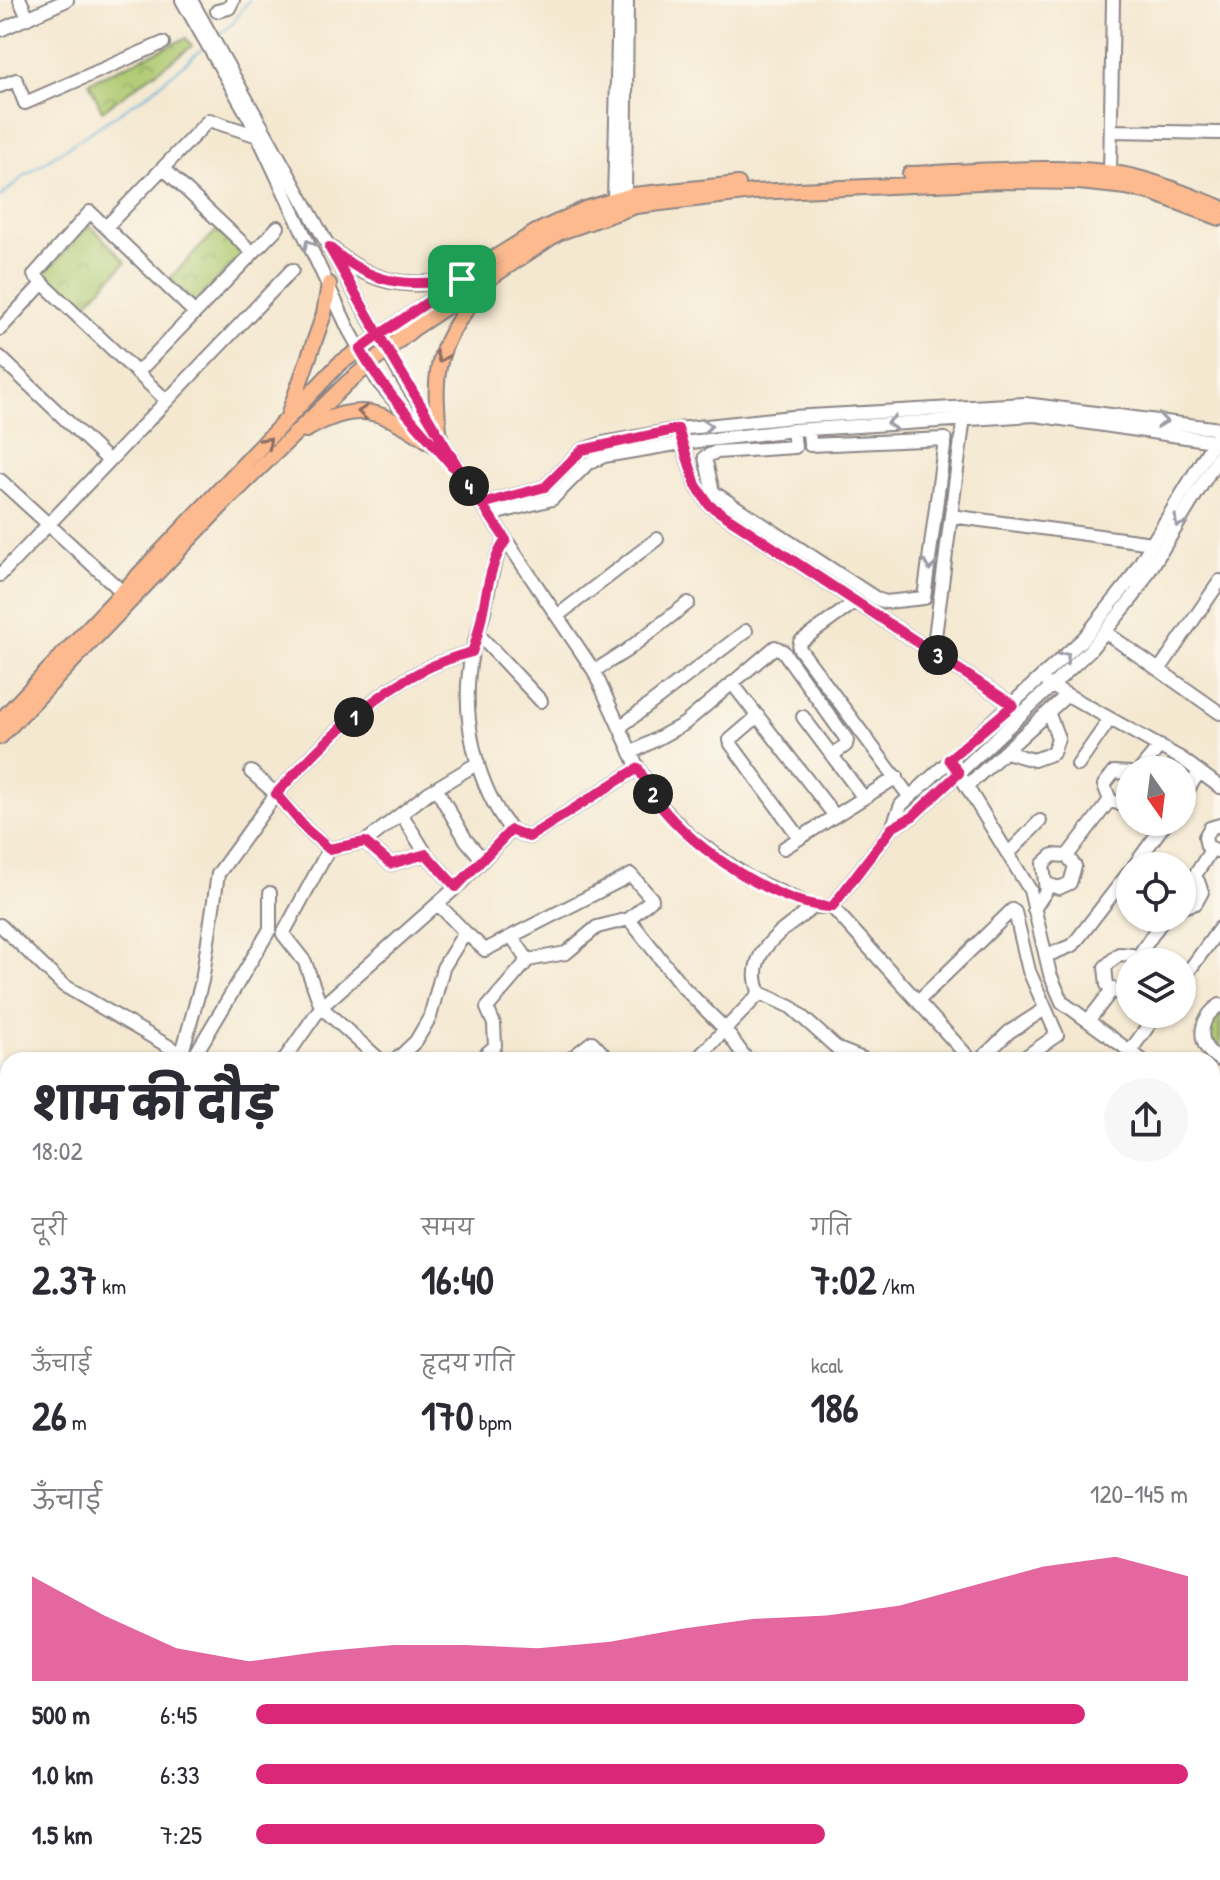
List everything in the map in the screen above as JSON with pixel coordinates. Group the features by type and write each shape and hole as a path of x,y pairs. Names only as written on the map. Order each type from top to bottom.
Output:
{"main road":[{"path":"0,737 339,364 536,232 620,198 860,175 1006,171 1110,174 1136,177 1220,207"},
{"path":"0,721 369,365 499,269 558,233 602,215 636,206 753,192 864,184 1079,182 1153,193 1220,218"},
{"path":"329,247 352,268 379,280 429,284 462,279"},
{"path":"288,440 331,416 354,409 388,415 436,441 436,366 465,309 499,269"},
{"path":"286,421 320,328 329,284"}],"street":[{"path":"20,0 28,18"},
{"path":"0,30 67,0"},
{"path":"182,0 329,247 436,441"},
{"path":"191,0 205,35"},
{"path":"217,11 229,8 233,0"},
{"path":"619,0 620,198"},
{"path":"620,198 627,0"},
{"path":"1110,174 1113,0"},
{"path":"0,86 16,80 25,103 163,43"},
{"path":"218,57 379,383 436,441 467,482 594,671 638,768 661,806 691,837 749,878 814,907 832,907 964,1052"},
{"path":"106,227 209,120 258,136"},
{"path":"1111,131 1220,133"},
{"path":"163,168 253,253"},
{"path":"167,401 34,275 90,212 195,313"},
{"path":"137,373 278,227"},
{"path":"0,575 292,270"},
{"path":"0,329 43,283"},
{"path":"0,357 109,461"},
{"path":"486,510 545,487 582,450 678,429 898,409 1035,410 1218,436 1214,462 1134,596 1105,632 1053,687 913,816 892,828"},
{"path":"486,510 552,499 587,464 604,456 793,430 1035,410"},
{"path":"933,652 964,417"},
{"path":"678,429 696,485 709,505 1013,705"},
{"path":"809,429 810,445"},
{"path":"793,430 795,447"},
{"path":"945,439 924,598 886,602 877,599 712,490 704,460 709,454 810,445 945,439"},
{"path":"832,907 892,828 901,805 909,796 1084,638 1128,583 1152,543 1214,462"},
{"path":"0,480 124,600"},
{"path":"951,516 1152,543"},
{"path":"557,616 657,539"},
{"path":"506,540 497,558 472,652 468,696 478,763 497,812 511,830 529,837 638,768"},
{"path":"1159,670 1220,581"},
{"path":"855,602 800,642 799,648 909,796"},
{"path":"594,671 626,651 688,603"},
{"path":"620,727 746,631"},
{"path":"1105,632 1220,713"},
{"path":"479,635 541,701"},
{"path":"631,753 684,724 779,648 847,740 846,745 832,755"},
{"path":"187,1052 202,981 218,874 276,794 318,748 367,707 438,662 472,652"},
{"path":"1041,680 1160,746 1220,787"},
{"path":"732,683 835,816"},
{"path":"967,786 1067,695"},
{"path":"1005,752 1034,760 1053,753 1058,738 1048,712"},
{"path":"758,716 730,740 731,744 800,838"},
{"path":"803,717 864,798"},
{"path":"1078,765 1110,719"},
{"path":"1152,756 1160,746"},
{"path":"949,759 1030,890 1046,956 1062,1002 1130,1051 1147,1028"},
{"path":"329,849 365,842 436,788 478,763"},
{"path":"251,772 329,849"},
{"path":"1116,772 1106,779 1104,790 1110,800 1116,802"},
{"path":"1196,777 1199,772"},
{"path":"784,848 897,777"},
{"path":"436,788 466,840 483,860"},
{"path":"1067,856 1110,800"},
{"path":"402,815 426,854 456,887"},
{"path":"1008,854 1040,821"},
{"path":"1196,869 1215,851 1205,842 1206,832 1220,825"},
{"path":"290,1052 321,1007 438,904 511,830"},
{"path":"365,842 391,864 426,854"},
{"path":"329,849 283,934 305,962 321,1007 371,1052"},
{"path":"1053,855 1067,856 1075,866 1070,883 1059,888 1047,884 1043,878 1043,864 1053,855"},
{"path":"438,904 485,950 631,875 652,899 629,919 597,927 566,953 528,960 487,1008 494,1024 495,1046 488,1052"},
{"path":"1196,882 1201,886 1200,898 1196,902"},
{"path":"1034,909 1047,884"},
{"path":"1046,956 1073,945 1116,889"},
{"path":"190,1052 270,929 270,893"},
{"path":"814,907 769,942 755,963 753,978 760,993 791,1007 838,1049 846,1052"},
{"path":"918,1001 1012,910 1029,971 1057,1035 1033,1052"},
{"path":"629,919 683,987 724,1028 741,1052"},
{"path":"0,925 63,985 176,1052"},
{"path":"1196,961 1220,928"},
{"path":"404,1052 416,1041 430,1017 443,968 465,932"},
{"path":"512,937 528,960"},
{"path":"1116,956 1108,961 1104,980 1116,990"},
{"path":"1088,1021 1112,990"},
{"path":"703,1052 760,993"},
{"path":"1208,1052 1202,1040 1203,1025 1210,1012 1220,1005"},
{"path":"988,1052 1009,1032 1045,1009"},
{"path":"579,1052 592,1042 601,1052"}],"green space":[{"path":"186,38 192,46 102,111 89,82"},
{"path":"90,225 126,262 82,308 44,274"},
{"path":"217,230 242,254 195,303 170,278"},
{"path":"1220,1011 1220,1052 1208,1043 1207,1026"}],"waterway":[{"path":"216,37 233,23 249,0"},
{"path":"0,197 24,176 148,94 202,49"}],"route":[{"path":"462,279 379,335 400,374 467,482 506,540 497,558 479,635 472,652 438,662 392,689 341,727 276,794 306,829 329,849 365,842 391,864 426,854 456,887 511,830 522,837 529,837 638,768 661,806 691,837 749,878 786,897 814,907 832,907 892,828 913,816 959,773 949,759 1013,705 709,505 696,485 678,429 582,450 545,487 482,504 467,482 379,383 360,349 379,335 329,247 352,268 379,280 429,284 462,279"}]}
